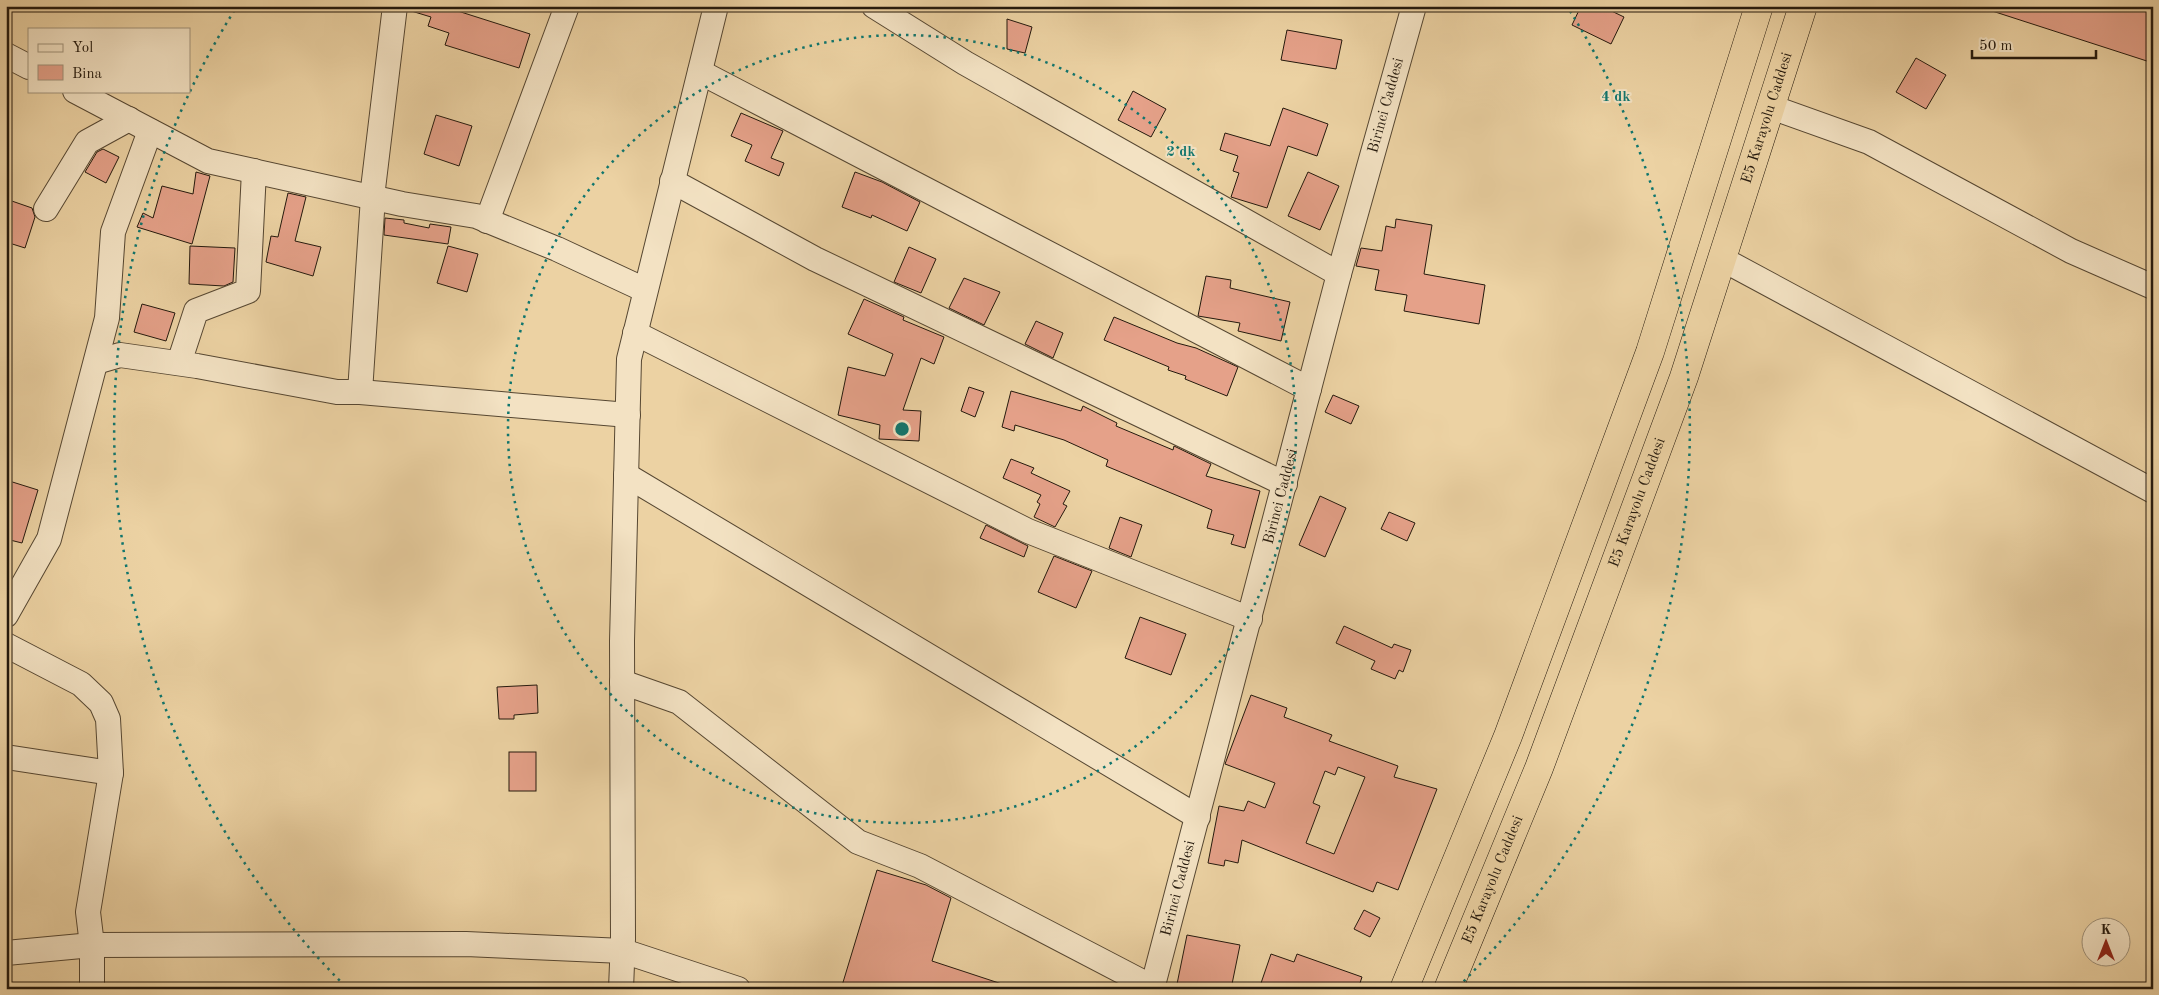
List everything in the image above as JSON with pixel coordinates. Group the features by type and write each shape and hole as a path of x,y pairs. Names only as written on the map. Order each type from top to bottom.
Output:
{"highway":[{"path":"1404,989 1508,736 1650,352 1759,6"},
{"name":"E5 Karayolu Caddesi","path":"1448,989 1539,768 1684,377 1803,6"}],"street":[{"path":"360,392 373,197 395,6"},
{"path":"487,221 567,6"},
{"path":"621,989 622,682 629,359 716,6"},
{"path":"874,6 965,63 1339,274"},
{"name":"Birinci Caddesi","path":"1152,988 1339,274 1414,6"},
{"path":"6,55 28,66"},
{"path":"700,72 1310,389"},
{"path":"77,92 208,161 373,197 476,216 557,249 645,290"},
{"path":"1770,107 1869,142 2071,251 2153,287"},
{"path":"46,208 87,142 128,119"},
{"path":"6,615 49,539 107,318 113,232 150,131"},
{"path":"179,363 196,310 248,291 254,171"},
{"path":"672,181 815,259 1285,484"},
{"path":"1722,259 2153,491"},
{"path":"635,333 1028,531 1250,619"},
{"path":"96,362 120,354 337,392 360,392 628,415"},
{"path":"626,475 1198,817"},
{"path":"6,645 81,684 101,703 108,719 111,773 88,912 92,946 92,989"},
{"path":"622,682 678,702 858,842 920,866 1152,988"},
{"path":"6,757 111,773"},
{"path":"6,953 92,946 466,944 622,952 738,989"}],"building":[{"path":"409,6 442,6 530,34 519,68 445,45 449,33 428,26 431,17 408,10"},
{"path":"1581,6 1601,6 1624,17 1611,44 1572,25"},
{"path":"1987,6 2145,6 2153,9 2153,63 1986,9"},
{"path":"1007,19 1032,27 1025,53 1007,49"},
{"path":"1287,30 1342,40 1336,69 1281,60"},
{"path":"1916,58 1946,75 1926,109 1896,92"},
{"path":"1133,91 1166,109 1151,137 1118,120"},
{"path":"1283,108 1328,124 1317,156 1288,146 1267,208 1231,197 1239,173 1233,171 1238,156 1220,150 1225,133 1270,146"},
{"path":"741,113 783,131 771,158 784,163 779,176 745,161 752,145 731,136"},
{"path":"436,115 472,126 459,166 424,154"},
{"path":"103,149 119,157 106,183 85,172 97,152"},
{"path":"196,172 210,176 192,244 137,227 143,213 153,218 162,186 193,194"},
{"path":"855,172 882,182 920,202 907,231 872,215 871,218 842,207"},
{"path":"1308,172 1339,186 1320,230 1288,216"},
{"path":"288,193 306,197 295,241 321,247 313,276 266,262 271,236 278,237"},
{"path":"6,199 32,208 35,217 25,248 6,242"},
{"path":"385,218 404,220 404,223 429,228 430,224 451,227 448,244 384,235"},
{"path":"1396,219 1432,225 1424,274 1485,285 1479,324 1404,311 1407,295 1375,290 1379,270 1356,266 1361,248 1382,251 1386,226 1395,228"},
{"path":"190,246 235,248 233,282 224,286 189,284"},
{"path":"448,246 478,254 467,292 437,283"},
{"path":"909,247 936,259 921,293 894,282"},
{"path":"1206,276 1231,280 1230,288 1290,302 1281,341 1238,331 1240,323 1198,316"},
{"path":"964,278 1000,292 984,325 949,308"},
{"path":"864,299 904,317 903,320 944,337 934,364 921,358 903,410 921,411 919,441 879,439 880,425 838,415 848,367 885,376 893,354 848,334"},
{"path":"142,304 175,313 166,341 134,332"},
{"path":"1114,317 1177,343 1196,348 1238,367 1227,396 1185,379 1186,376 1168,370 1169,367 1104,340"},
{"path":"1036,321 1063,333 1053,358 1025,344"},
{"path":"969,387 984,392 975,417 961,411"},
{"path":"1011,391 1081,411 1083,406 1117,423 1116,426 1173,450 1174,446 1211,464 1206,476 1260,491 1245,548 1231,544 1234,535 1207,528 1212,510 1106,466 1108,460 1064,440 1015,425 1014,431 1002,427"},
{"path":"1333,395 1359,406 1351,424 1325,412"},
{"path":"1011,459 1034,468 1031,473 1070,491 1063,504 1067,506 1055,527 1034,517 1040,504 1037,502 1041,495 1003,478"},
{"path":"6,480 38,490 22,543 6,539"},
{"path":"1320,496 1346,508 1325,557 1299,545"},
{"path":"1389,512 1415,523 1407,541 1381,529"},
{"path":"1120,517 1142,525 1131,557 1109,548"},
{"path":"986,525 1028,546 1024,557 980,538"},
{"path":"1054,556 1092,571 1076,608 1038,592"},
{"path":"1140,617 1186,634 1171,675 1125,658"},
{"path":"1344,626 1392,648 1394,644 1411,650 1403,672 1399,670 1395,679 1371,669 1375,661 1336,643"},
{"path":"537,685 538,713 514,715 514,719 499,719 497,687"},
{"path":"1251,695 1287,708 1284,717 1332,735 1329,741 1398,766 1394,777 1437,789 1398,890 1377,882 1373,892 1242,840 1238,863 1225,860 1224,866 1208,863 1219,806 1244,811 1248,801 1265,808 1275,783 1225,764","holes":["1338,767 1365,777 1334,854 1306,843 1320,806 1313,803 1325,771 1335,775"]},
{"path":"509,752 536,752 536,791 509,791"},
{"path":"877,870 926,885 951,898 932,961 1008,986 1007,989 841,989"},
{"path":"1364,910 1380,918 1370,937 1354,929"},
{"path":"1187,935 1240,945 1231,989 1176,989"},
{"path":"1271,954 1294,962 1297,954 1362,977 1358,989 1259,989"}]}
